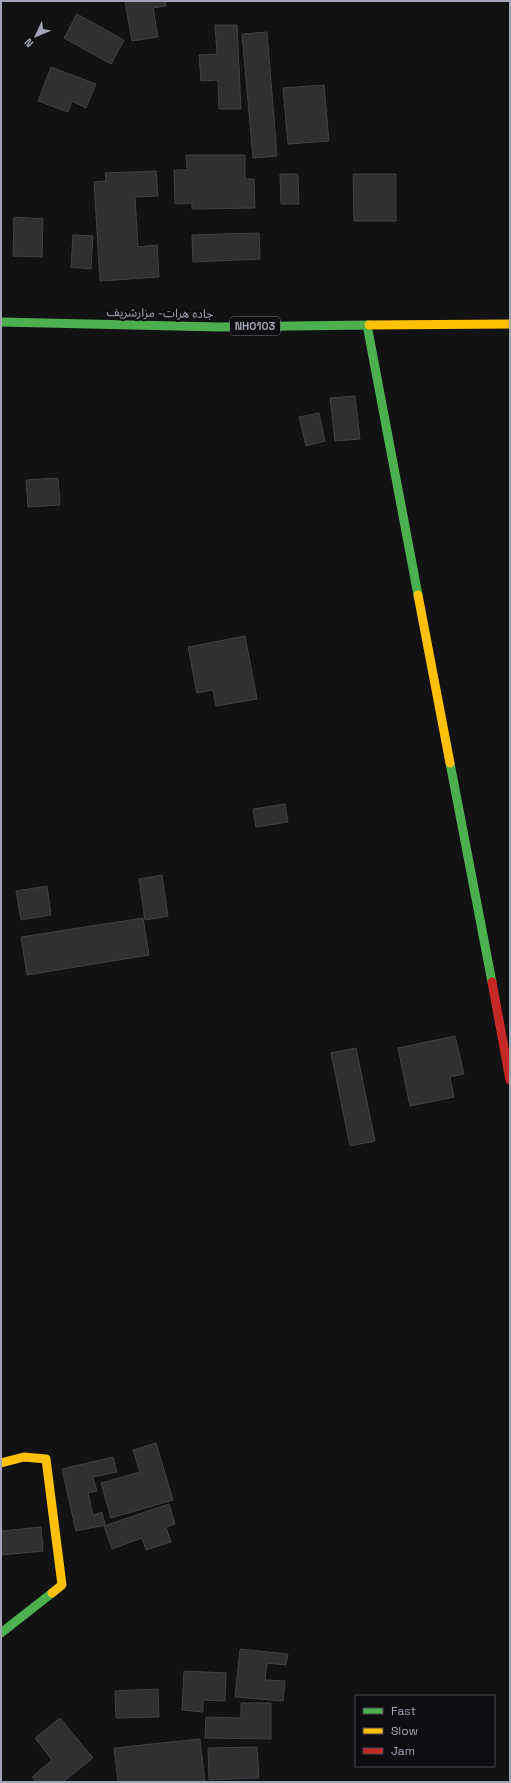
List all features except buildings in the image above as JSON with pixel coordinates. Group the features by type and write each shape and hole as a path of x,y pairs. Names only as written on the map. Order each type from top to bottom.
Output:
{"main road":[{"name":"جاده هرات- مزارشریف","path":"1,322 219,327 510,324"},
{"path":"367,325 510,1080"},
{"path":"1,1463 24,1457 46,1459 62,1585 1,1633"}],"traffic: fast":[{"path":"1,322 219,327 369,325"},
{"path":"367,325 418,595"},
{"path":"450,763 492,982"},
{"path":"1,1633 52,1593"}],"traffic: slow":[{"path":"369,325 510,324"},
{"path":"418,595 450,763"},
{"path":"1,1463 24,1457 46,1459 62,1585 52,1593"}],"traffic: jam":[{"path":"492,982 510,1080"}]}
